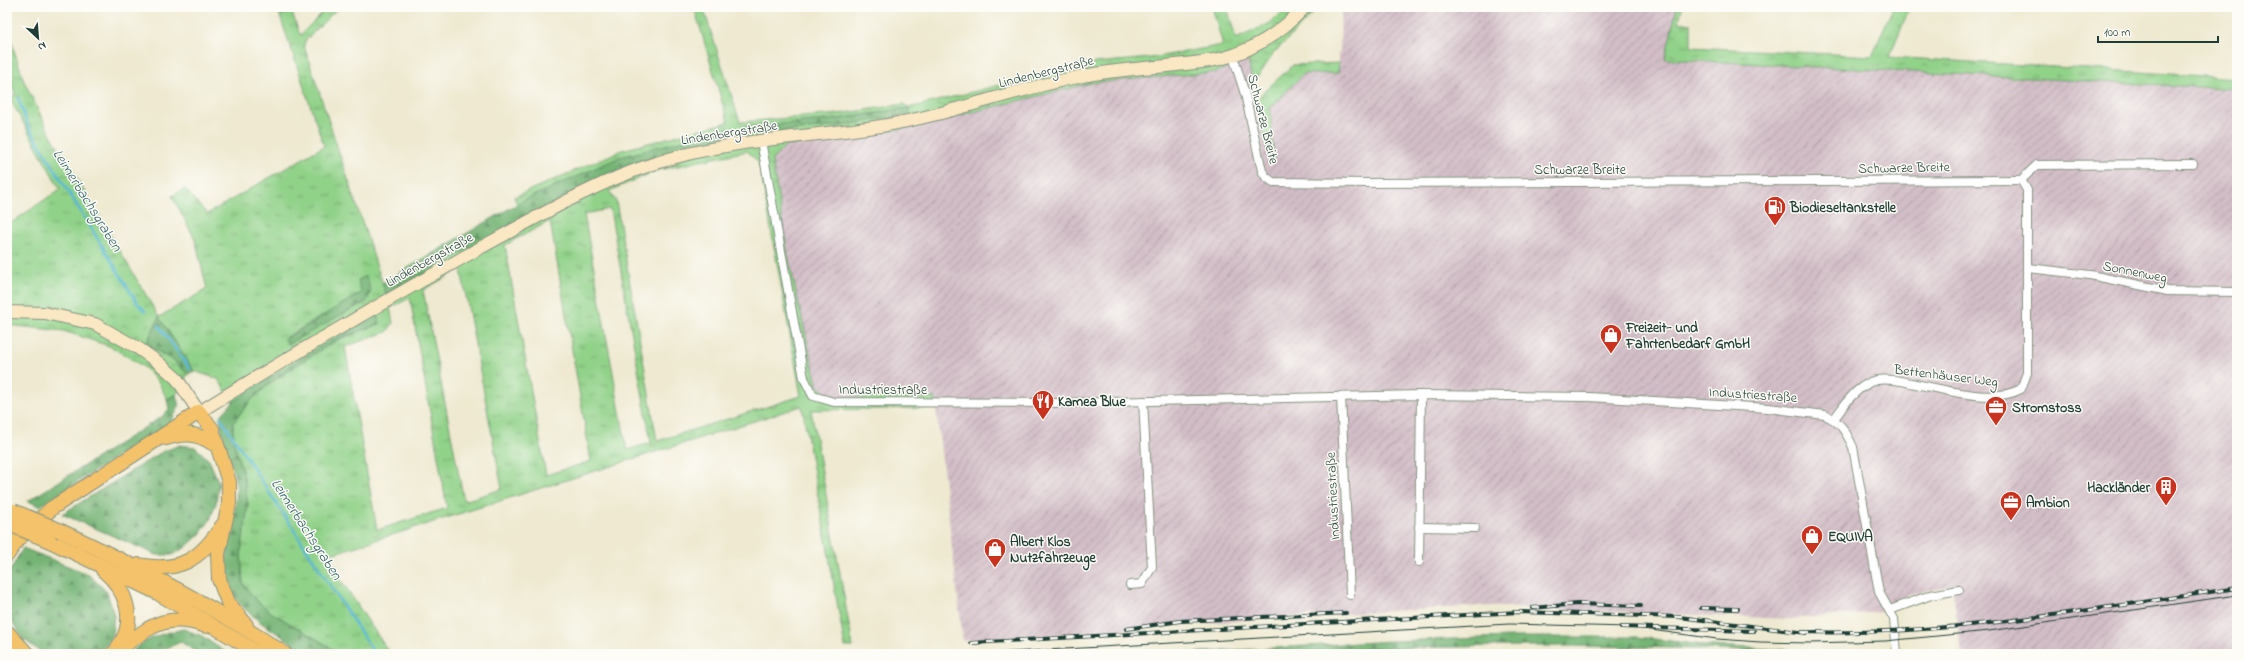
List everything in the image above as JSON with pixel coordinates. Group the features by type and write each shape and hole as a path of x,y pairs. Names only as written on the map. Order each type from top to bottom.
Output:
{"highway":[{"path":"7,555 18,539 52,508 199,412"},
{"path":"199,412 204,430 223,461"},
{"path":"199,412 210,426 229,478 230,492 218,560 220,584 231,607 253,633"},
{"path":"156,441 188,434 200,436 212,443"},
{"path":"9,514 61,531 127,562 253,633 285,654"},
{"path":"9,514 50,541 88,557 156,592 229,634 260,654"},
{"path":"127,562 159,568 180,565 202,550 224,523"},
{"path":"88,557 113,579 125,599 128,614 126,633 120,645 112,654"},
{"path":"112,654 147,628 169,620 196,622 229,634"},
{"path":"7,632 26,654"}],"main road":[{"name":"Lindenbergstraße","path":"199,412 360,314 595,187 630,172 678,156 740,143 895,124 1078,76 1130,69 1191,64 1233,56 1279,31 1305,7"},
{"path":"7,312 45,313 95,324 138,348 159,363 177,379 199,412"}],"street":[{"name":"Schwarze Breite","path":"1233,56 1245,94 1262,170 1266,177 1273,182 1375,183 2021,180"},
{"name":"Industriestraße","path":"761,141 804,378 813,396 834,402 1059,403 1421,395 1605,398 1804,411 1834,419"},
{"path":"2028,268 2027,190 2021,180 2037,165 2193,164"},
{"name":"Sonnenweg","path":"2028,268 2090,275 2126,284 2168,291 2237,292"},
{"name":"Bettenhäuser Weg","path":"1834,419 1850,397 1868,383 1880,380 1896,380 1989,397 2010,395 2022,389 2027,373 2028,268"},
{"path":"1419,562 1421,395"},
{"name":"Industriestraße","path":"1341,396 1350,595"},
{"path":"1130,585 1142,584 1152,567 1143,401"},
{"path":"1834,419 1845,428 1853,447 1879,592 1894,619 1897,654"},
{"path":"1419,526 1475,528"},
{"path":"1890,610 1931,595 1959,590"}],"shaded area":[{"path":"1341,7 1677,7 1666,59 2237,89 2237,654 1962,654 1952,585 1907,595 1881,612 1789,619 1480,606 1287,617 963,641 935,399 829,397 817,385 788,256 772,160 785,146 908,128 1091,83 1217,72 1248,58 1268,158 1274,158 1270,108 1303,74 1338,73"}],"green space":[{"path":"277,7 290,7 300,35 328,7 339,7 305,41 304,46 386,294 591,182 628,166 662,155 731,138 729,128 517,204 514,197 622,150 728,122 694,7 703,7 740,122 839,114 905,104 909,108 1083,64 1151,58 1223,45 1212,7 1227,7 1236,39 1272,22 1287,7 1319,7 1273,54 1260,74 1252,80 1248,58 1217,72 1091,83 908,128 785,146 772,160 788,256 817,385 829,397 935,398 936,408 811,410 853,647 845,647 802,406 325,556 390,654 337,654 328,646 272,613 257,601 243,584 241,551 248,505 233,440 233,423 251,400 269,384 339,339 380,324 377,315 304,356 233,402 218,379 194,371 159,317 207,289 195,239 172,196 185,189 207,214 324,146","holes":["908,108 910,114 840,126 744,135 743,128 838,119","747,151 759,163 801,396 657,441 616,201 609,191 659,170","610,209 651,443 627,450 584,214","550,221 591,461 546,475 505,245","461,269 502,489 464,501 423,290","361,293 288,343 285,338","410,298 447,508 377,530 345,347 387,332 393,323 390,308"]},
{"path":"1677,7 1682,7 1679,22 1691,24 1691,47 1872,56 1893,7 1910,7 1889,57 2237,78 2237,89 1665,59"},
{"path":"7,28 24,81 48,130 159,317 146,344 173,360 188,374 176,395 167,399 159,383 144,367 112,347 64,331 7,325 7,226 60,189 10,99 15,94 7,67"},
{"path":"1339,63 1338,73 1303,74 1270,108 1274,158 1269,158 1256,99 1293,65"},
{"path":"908,108 910,114 840,126 744,135 743,127 838,119"},
{"path":"729,128 731,138 662,155 628,166 591,182 386,294 382,283 524,200 620,157"},
{"path":"366,276 371,291 367,301 288,344 285,339 361,293 358,280"},
{"path":"377,315 380,324 339,339 269,384 251,400 233,423 233,440 244,477 248,505 241,551 243,584 257,601 272,613 328,646 337,654 310,654 302,651 259,621 241,605 229,584 226,572 226,561 235,507 236,485 222,434 220,417 233,402 304,356"},
{"path":"159,317 194,371 188,374 173,360 146,344"},
{"path":"176,395 179,406 171,422 40,506 28,501 163,416 169,409 167,399"},
{"path":"180,445 195,447 209,460 219,483 216,503 210,520 200,534 186,547 172,555 157,555 62,514 162,452"},
{"path":"23,548 88,574 107,592 114,616 112,635 105,646 93,654 46,654 23,639 13,623 7,607 7,576"},
{"path":"184,629 202,636 228,654 200,654 181,642 152,654 130,654 136,648 154,637 168,632"},
{"path":"1513,637 1638,637 1712,646 1790,650 1807,654 1594,646 1529,646 1170,654 1391,641"},
{"path":"1826,653 1838,654 1810,654"}],"waterway":[{"name":"Leimerbachsgraben","path":"18,98 28,126 138,304 145,311"},
{"name":"Leimerbachsgraben","path":"159,326 190,369"},
{"name":"Leimerbachsgraben","path":"220,417 375,654"}],"tram line":[{"path":"976,654 1509,624 1629,627 1717,639 1760,642 1810,643 1885,641 1989,631 2237,595"}],"railway":[{"path":"1802,632 1912,630 1966,625 2074,612 2237,588"},
{"path":"1532,608 1577,604 1641,606"},
{"path":"1701,608 1738,609"},
{"path":"971,643 1519,612 1679,617 1807,633"},
{"path":"1126,629 1180,621 1346,613"},
{"path":"1621,627 1754,631"}],"place":[{"name":"Biodieseltankstelle","path":"1775,226"},
{"name":"Freizeit- und Fahrtenbedarf GmbH","path":"1611,354"},
{"name":"Kamea Blue","path":"1043,420"},
{"name":"Stromstoss","path":"1996,426"},
{"name":"Hackländer","path":"2166,506"},
{"name":"Ambion","path":"2011,522"},
{"name":"EQUIVA","path":"1812,556"},
{"name":"Albert Klos Nutzfahrzeuge","path":"995,568"}]}
